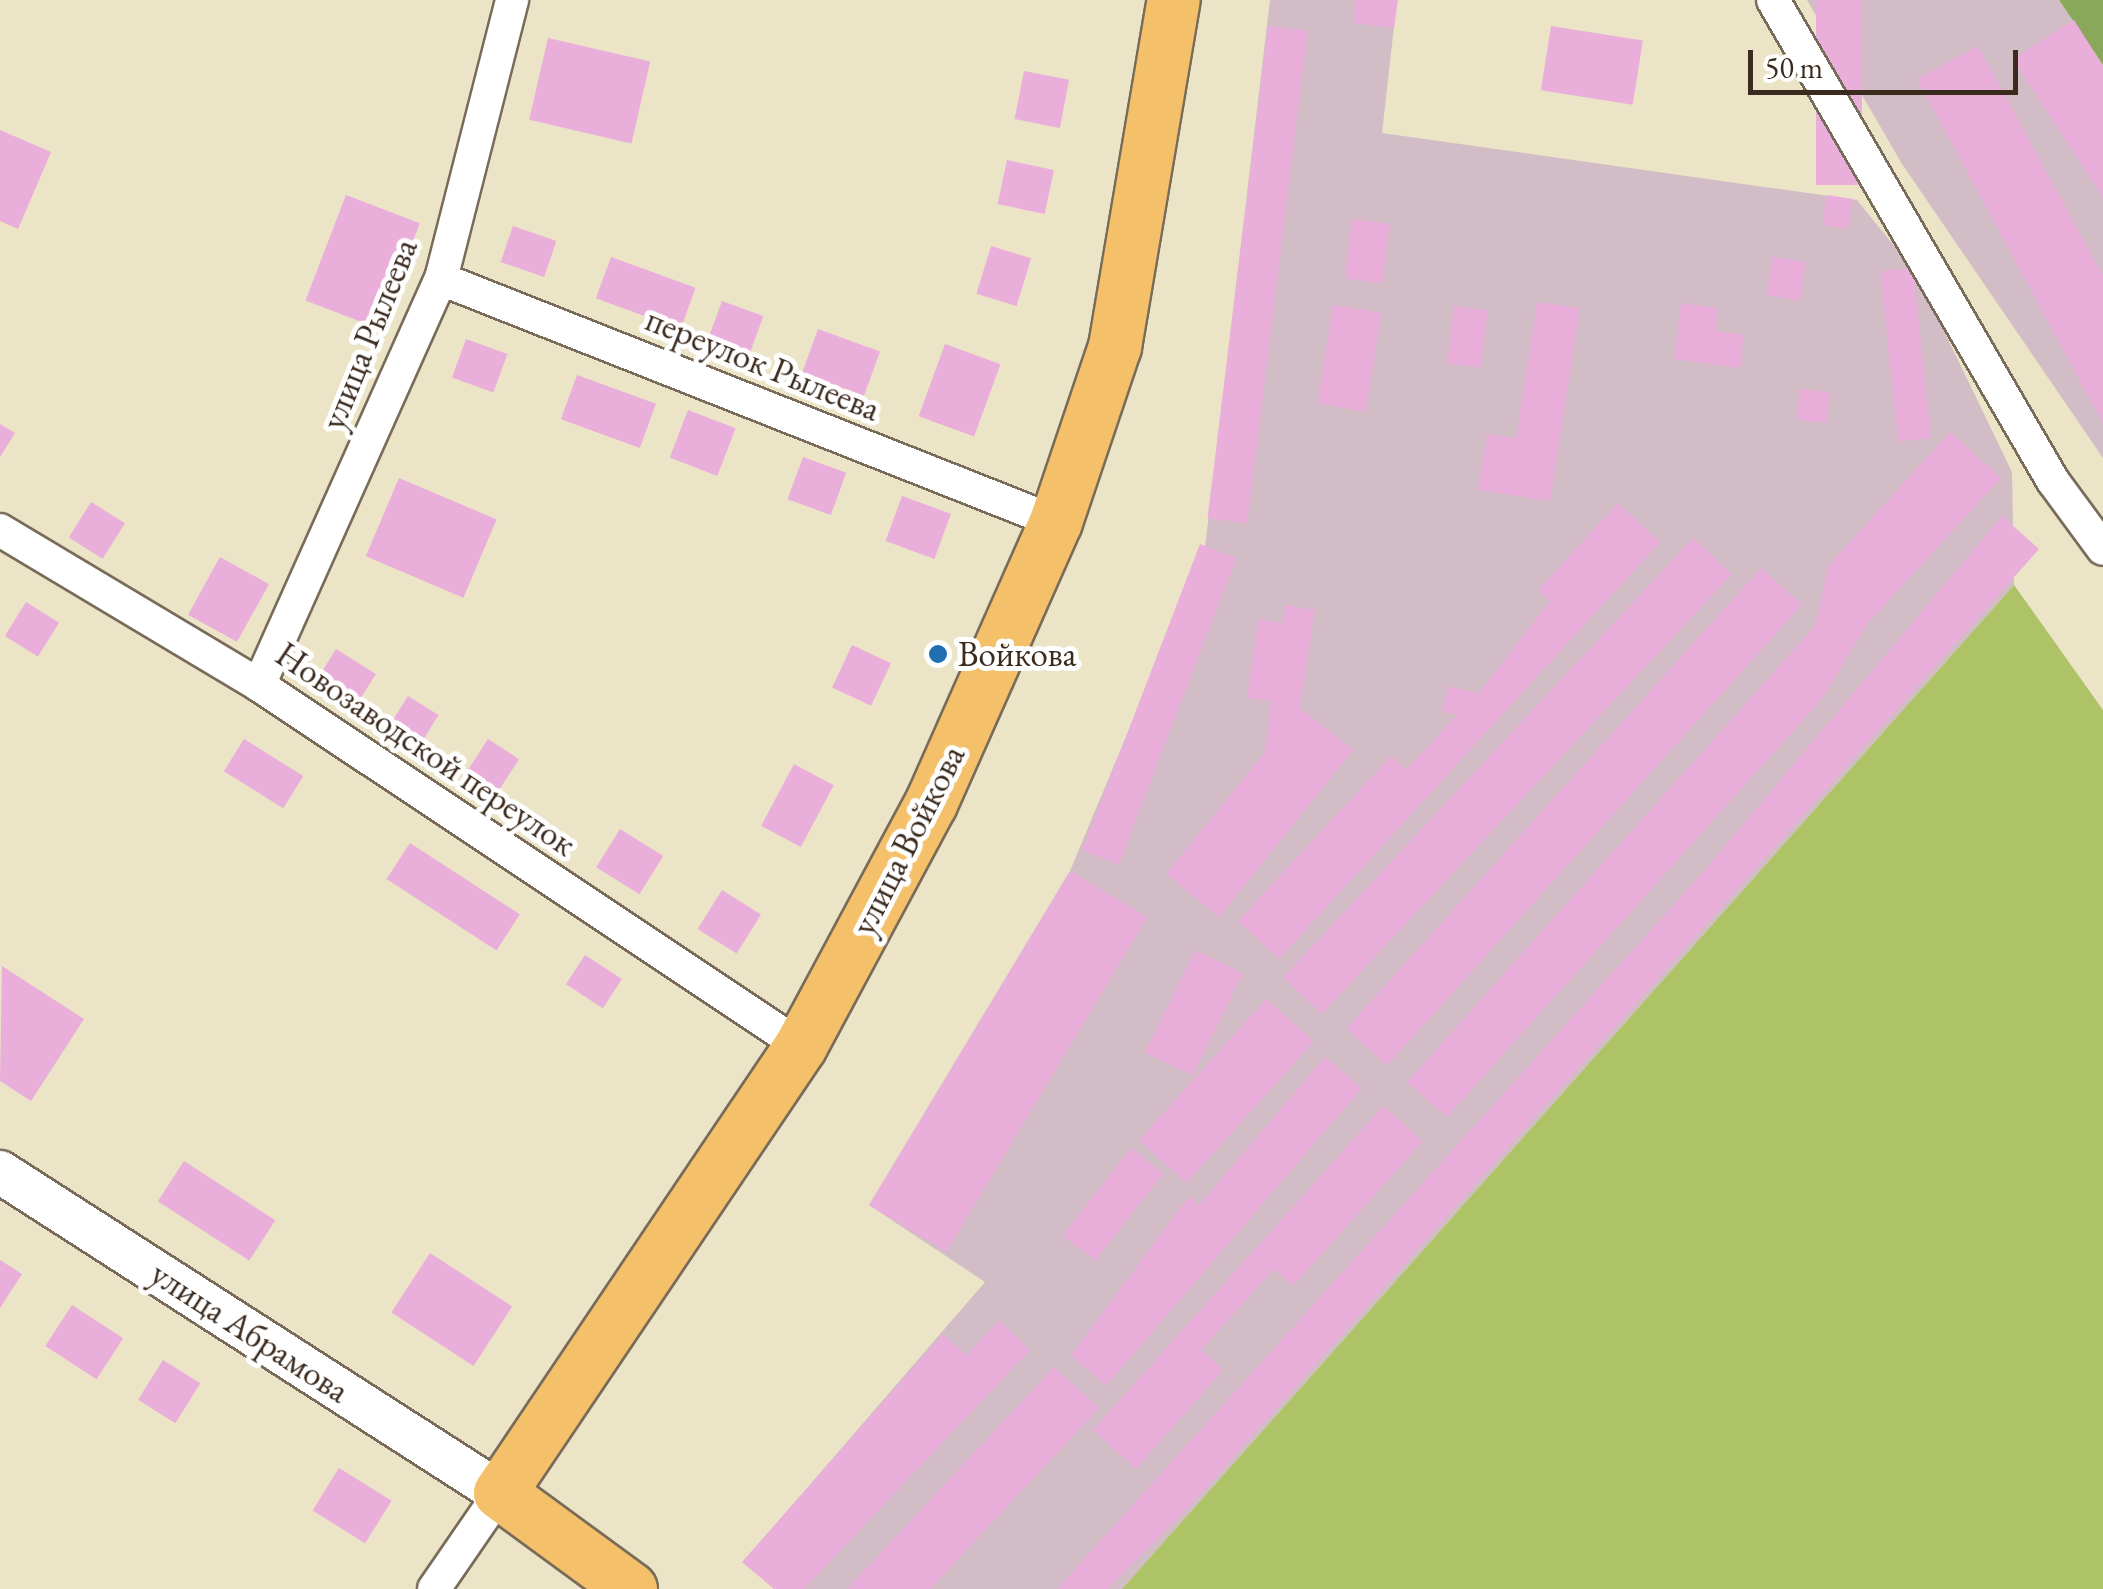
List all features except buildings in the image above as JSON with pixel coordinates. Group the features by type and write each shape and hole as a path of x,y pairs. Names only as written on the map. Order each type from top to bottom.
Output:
{"main road":[{"name":"улица Войкова","path":"500,1492 801,1046 931,804 1056,522 1114,347 1174,0"},
{"path":"500,1492 631,1589"}],"street":[{"name":"улица Рылеева","path":"259,686 441,280 512,0"},
{"path":"1773,0 2053,481 2103,549"},
{"name":"переулок Рылеева","path":"441,280 1056,522"},
{"name":"Новозаводской переулок","path":"0,530 259,686 801,1046"},
{"name":"улица Абрамова","path":"0,1172 500,1492"},
{"name":"улица Войкова","path":"434,1589 500,1492"}],"shaded area":[{"path":"1270,0 1397,0 1382,133 1857,200 1916,273 2012,472 2014,585 1122,1589 781,1589 744,1561 985,1282 869,1205 1070,871 1205,547"},
{"path":"1807,0 2059,0 2103,65 2103,458 1902,164"}],"green space":[{"path":"2059,0 2103,0 2103,65"},
{"path":"2014,585 2103,710 2103,1589 1122,1589"}],"place":[{"name":"Войкова","path":"938,654"}]}
